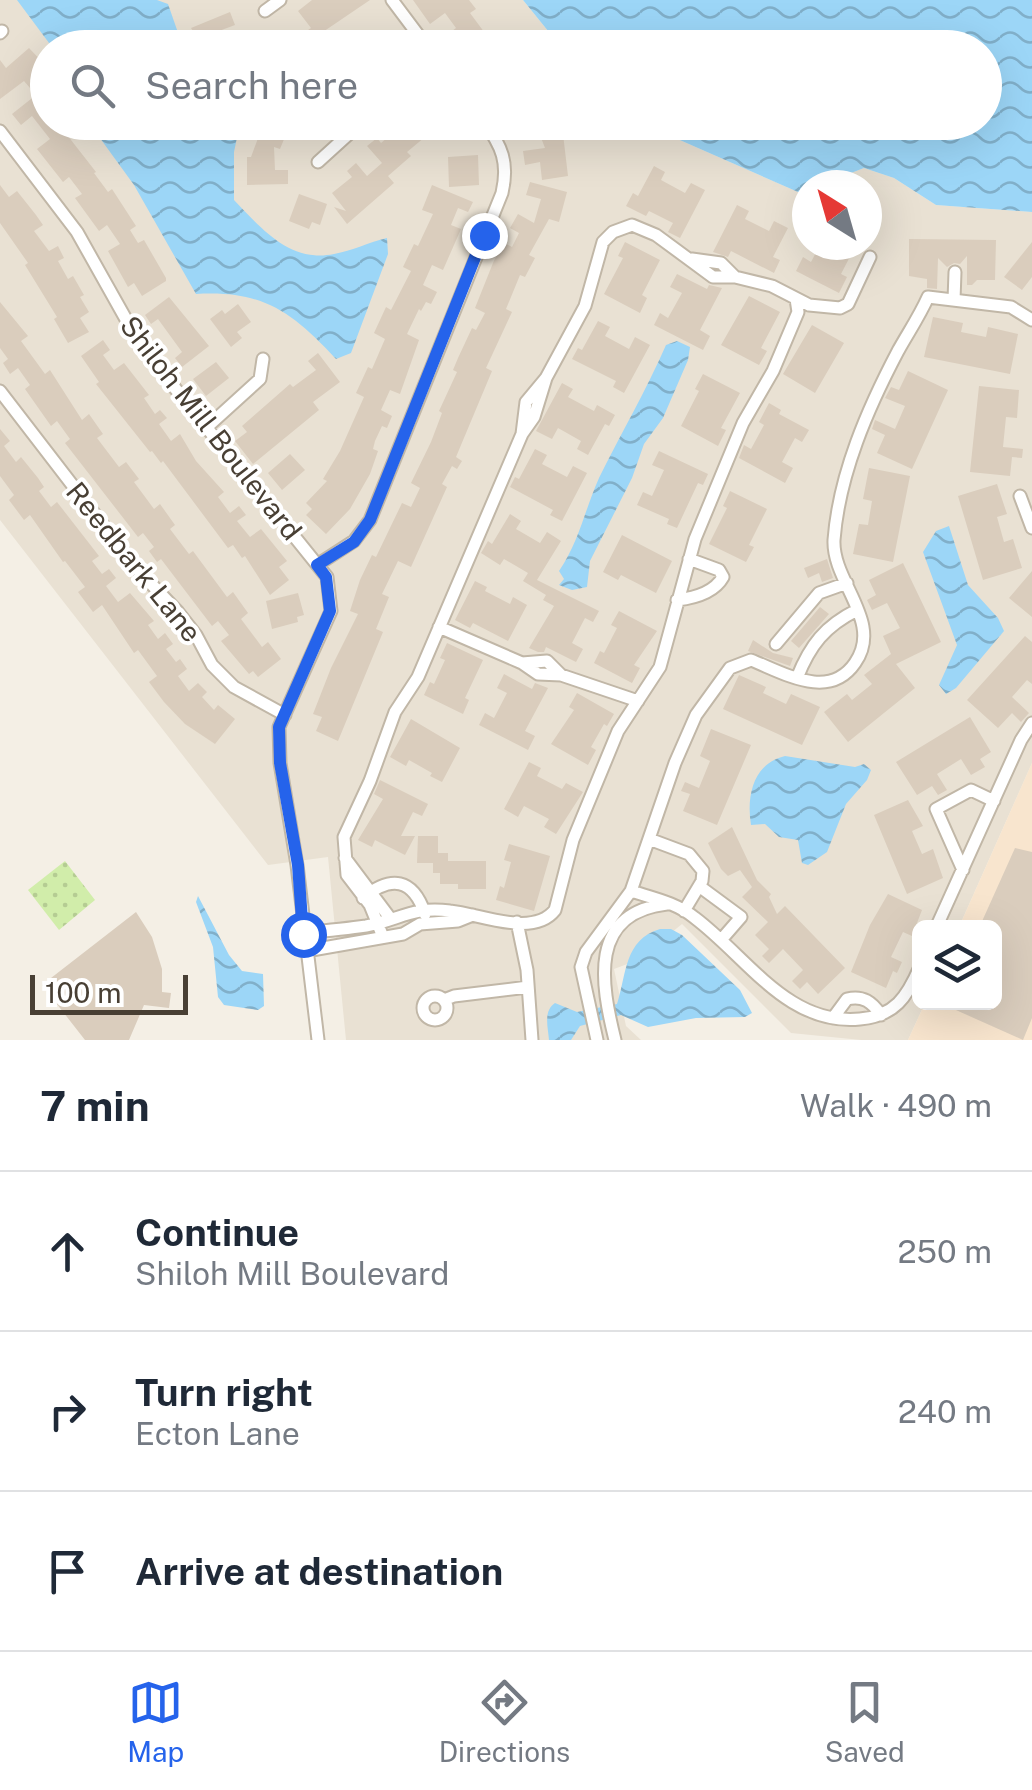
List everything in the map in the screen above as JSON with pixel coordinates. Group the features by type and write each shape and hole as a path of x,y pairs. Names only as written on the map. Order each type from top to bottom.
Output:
{"street":[{"path":"265,12 280,0"},
{"path":"392,0 414,30"},
{"name":"Shiloh Mill Boulevard","path":"0,131 77,232 140,346 326,577 330,611 279,727 280,763 298,865 318,1040"},
{"path":"318,162 342,140"},
{"path":"317,565 354,542 370,520 502,192 506,173 498,140"},
{"path":"390,918 347,875 344,837 348,822 370,781 395,712 418,678 522,434 538,408 546,378 585,306 604,242 614,232 632,225 656,235 713,277 736,277 772,286 809,306 840,308 848,304 869,260"},
{"path":"954,272 954,300"},
{"path":"597,1038 581,967 586,952 631,891 675,763 696,715 730,668 751,660 820,684 832,682 854,666 864,642 858,610 834,541 856,443 928,297 1010,307 1031,317"},
{"path":"303,934 390,918 425,916 473,915 538,923 555,910 573,840 618,731 660,667 689,559 743,423 773,370 798,312 796,299"},
{"path":"206,428 260,379 263,359"},
{"name":"Reedbark Lane","path":"0,391 137,569 178,612 212,664 234,687 284,715"},
{"path":"1020,496 1031,522"},
{"path":"677,600 695,598 724,577 718,570 689,559"},
{"path":"776,644 819,593 847,583"},
{"path":"797,678 806,654 826,629 858,610"},
{"path":"440,627 522,662 538,674 561,675 638,701"},
{"path":"940,920 1032,724"},
{"path":"963,870 936,810 970,790 994,800"},
{"path":"649,839 689,854 703,871 684,911"},
{"path":"368,894 388,883 410,886 417,893 425,916"},
{"path":"699,886 741,916 721,940"},
{"path":"631,891 684,911 798,1009 821,1018 854,1020 894,1010 912,983"},
{"path":"368,894 383,938"},
{"path":"614,1035 604,992 608,946 618,928 648,906 671,904"},
{"path":"306,952 403,934 425,916"},
{"path":"517,922 532,1040"},
{"path":"444,1000 528,987"},
{"path":"833,1018 847,999 856,997 874,1004 881,1014"}],"shaded area":[{"path":"0,0 523,0 547,30 30,30 30,140 680,140 792,189 792,260 882,260 882,174 936,205 1032,212 1032,763 962,920 912,920 912,1010 922,1010 908,1040 791,1033 682,924 638,960 614,969 626,1026 641,1040 346,1040 328,857 268,865 0,520"},
{"path":"1032,763 1032,1040 908,1040 922,1010 1002,1010 1002,920 962,920"}],"green space":[{"path":"65,861 95,900 59,930 28,890"}],"water":[{"path":"17,0 157,0 168,4 177,30 39,30"},
{"path":"523,0 1032,0 1032,212 936,205 882,174 882,170 864,168 792,170 792,189 680,140 1002,140 1002,30 547,30"},
{"path":"101,140 236,140 234,200 266,232 290,249 318,255 341,253 387,238 388,254 351,353 336,359 305,328 258,300 196,294 134,185"},
{"path":"677,341 690,347 688,360 590,561 587,587 572,590 559,585 564,579 559,571 577,537 599,478 666,345"},
{"path":"949,526 968,585 998,618 1004,631 956,688 946,694 939,685 957,645 923,552 936,531"},
{"path":"785,756 855,767 864,764 871,770 846,804 827,852 808,865 802,863 798,840 779,837 765,824 751,825 754,782 766,766"},
{"path":"198,896 229,955 242,971 263,974 264,1006 258,1010 224,1005 218,997 213,947 196,902"},
{"path":"660,929 682,935 740,990 752,1013 745,1017 696,1018 648,1027 621,1015 580,1026 571,1040 549,1040 548,1015 555,1003 577,1012 617,1004 633,949 648,934"}],"building":[{"path":"312,0 370,0 326,30 308,30 311,28 298,11"},
{"path":"413,0 469,0 476,9 470,13 483,30 453,30 456,28 445,13 430,24"},
{"path":"230,12 235,25 222,30 191,28"},
{"path":"30,49 30,88 24,81 0,99 0,60 6,68"},
{"path":"30,100 30,118 21,125 12,114"},
{"path":"49,140 71,140 108,192 112,189 136,226 130,230 138,243 144,240 166,281 142,296 134,283 128,287 108,251 120,244 107,225 99,231 75,198 82,194 69,177 63,182 37,149"},
{"path":"257,140 284,140 280,149 274,147 275,170 288,170 288,184 247,185 247,157 251,157"},
{"path":"374,140 421,140 407,152 411,156 388,176 394,183 347,224 334,207 346,211 332,193 352,177 347,171 356,163 367,176 382,163 367,146"},
{"path":"542,140 564,140 568,176 542,180 540,162 525,165 523,151 545,148"},
{"path":"478,155 479,185 449,187 448,157"},
{"path":"654,166 665,172 661,180 685,193 691,183 705,190 680,238 668,232 673,223 649,211 646,216 626,206 633,193 638,196"},
{"path":"530,182 567,192 559,222 549,219 529,255 535,258 525,277 520,275 506,309 512,312 486,368 492,371 456,457 462,461 457,469 452,466 442,484 447,487 411,567 398,561 382,594 389,597 376,629 383,632 338,741 316,731 322,717 313,714 358,614 350,611 360,580 372,555 376,557 402,503 411,507 420,488 411,483 442,413 439,411 457,372 453,370 458,358 472,328 476,330 485,313 475,308 493,263 503,242 512,247 519,233 510,228 518,214 534,223 541,199 526,195"},
{"path":"0,185 9,197 17,191 36,215 43,225 34,231 49,251 58,246 64,258 58,261 84,295 80,297 89,312 80,318 89,332 68,343 25,265 28,263 0,223"},
{"path":"432,185 473,202 468,212 458,208 451,225 461,229 443,270 432,265 423,285 437,292 431,304 426,302 419,309 407,334 419,340 400,394 390,390 381,410 392,416 375,441 373,449 378,451 370,474 350,509 326,534 306,515 312,509 306,503 327,481 323,479 364,397 356,393 385,339 374,333 386,307 391,310 411,271 403,267 433,214 422,210"},
{"path":"299,194 327,204 320,225 312,222 309,229 289,221"},
{"path":"737,205 749,211 745,219 769,231 774,221 788,228 773,257 780,260 774,273 731,251 728,257 713,252"},
{"path":"909,239 996,240 995,280 977,280 967,285 967,256 960,264 947,267 938,258 937,289 927,288 927,279 909,276"},
{"path":"625,242 660,260 642,295 647,298 640,313 604,294 623,258 618,256"},
{"path":"1032,242 1032,277 1022,290 1004,277"},
{"path":"802,260 848,260 841,274 847,277 839,293 796,271"},
{"path":"677,274 707,289 709,285 722,288 700,330 710,336 703,350 654,325 660,313 668,318 682,293 670,287"},
{"path":"749,296 780,312 761,348 767,351 759,365 721,345"},
{"path":"169,297 209,346 182,367 175,358 182,352 158,319 151,324 145,315"},
{"path":"0,302 28,336 21,341 45,374 50,370 82,420 89,414 103,434 97,438 119,467 126,462 139,479 134,482 154,509 160,504 175,525 170,529 189,554 193,551 227,597 233,592 248,613 241,619 262,647 268,642 281,659 258,677 253,671 249,674 221,641 229,635 218,621 212,626 161,559 157,562 149,551 154,547 143,533 138,537 65,443 70,439 57,421 51,426 25,389 30,385 18,368 10,374 3,363 8,359 0,348"},
{"path":"238,304 251,322 237,332 242,338 231,347 210,319"},
{"path":"933,317 963,323 961,332 986,337 988,327 1018,334 1010,374 924,357"},
{"path":"598,321 610,327 605,336 629,349 635,337 650,345 624,393 613,387 616,381 572,359 578,348 582,350"},
{"path":"812,325 844,343 815,393 783,374"},
{"path":"103,340 110,350 103,355 114,370 124,363 149,395 144,398 155,414 160,410 167,418 159,424 171,441 180,434 196,461 224,492 218,497 230,513 239,506 246,515 237,521 250,537 261,529 287,561 279,567 289,580 270,595 245,556 242,558 233,545 228,548 163,461 150,452 96,384 99,382 81,356"},
{"path":"318,353 340,382 313,402 319,410 253,464 235,441 247,432 242,426 290,384 293,387 316,370 308,361"},
{"path":"216,362 229,378 206,396 193,379"},
{"path":"908,371 948,390 912,469 877,453 885,435 872,429 875,420 895,429 905,406 885,398 891,387 899,390"},
{"path":"703,374 740,393 721,428 726,430 718,446 681,426"},
{"path":"562,383 573,389 568,397 594,411 597,405 615,415 609,426 605,424 588,455 577,449 581,441 558,428 552,439 536,431"},
{"path":"979,386 1019,390 1017,418 1006,417 1003,447 1023,449 1022,458 1012,457 1010,476 970,472"},
{"path":"769,403 781,410 779,414 809,430 802,442 795,438 782,462 793,468 785,483 739,458 744,445 751,449 764,425 759,422"},
{"path":"0,429 10,441 4,446 16,462 21,457 38,478 44,487 39,491 51,507 57,502 99,556 92,561 102,574 109,569 116,578 106,586 118,602 130,593 154,621 148,625 158,639 165,633 173,644 166,649 187,669 178,676 189,691 198,683 207,692 202,697 214,710 218,705 235,719 215,744 185,724 164,702 149,682 157,676 138,650 134,653 102,605 93,612 78,592 85,587 30,515 24,520 9,500 14,495 0,476"},
{"path":"535,449 547,455 542,464 567,477 573,466 587,473 562,521 550,515 553,510 510,487 515,477 519,479"},
{"path":"659,451 708,474 703,485 698,483 677,528 667,524 669,519 637,505 643,492 652,496 664,470 652,465"},
{"path":"290,454 305,470 282,490 268,473"},
{"path":"869,468 910,476 893,562 853,554 859,524 868,525 872,501 863,499"},
{"path":"997,484 1007,514 997,517 1004,542 1013,539 1022,568 983,580 958,496"},
{"path":"730,491 767,509 749,545 754,547 746,562 709,544 727,508 723,506"},
{"path":"510,514 521,521 516,529 540,543 547,532 561,541 537,580 599,611 593,622 585,618 572,643 583,649 576,662 546,647 544,652 529,648 554,606 543,600 546,595 523,581 528,573 504,559 500,565 481,553 488,541 492,544"},
{"path":"622,535 672,561 656,593 621,575 618,580 603,572"},
{"path":"827,559 833,578 822,582 819,573 808,578 804,568"},
{"path":"903,563 941,642 896,664 915,688 848,742 824,712 847,694 852,700 872,684 864,675 891,654 883,636 900,628 887,603 872,610 867,600 876,595 869,580"},
{"path":"1032,571 1032,617 1009,598"},
{"path":"475,581 510,604 513,597 527,605 508,641 473,623 470,628 455,620"},
{"path":"298,593 304,615 297,617 298,622 272,629 266,601"},
{"path":"820,607 829,614 799,648 791,641"},
{"path":"619,611 657,631 634,665 640,668 632,683 594,663 617,628 611,625"},
{"path":"1025,636 1032,642 1032,684 1027,680 1012,697 1029,713 1021,722 1012,713 998,728 967,700"},
{"path":"753,640 773,653 793,658 790,666 748,651"},
{"path":"447,643 483,660 465,698 469,700 463,714 424,695 445,660 440,658"},
{"path":"504,674 532,689 535,683 548,688 525,731 535,736 528,750 479,725 485,713 494,718 507,693 497,688"},
{"path":"739,675 766,687 763,693 786,704 791,694 820,707 802,745 723,709"},
{"path":"577,693 614,714 591,747 596,750 588,765 551,744 574,710 569,707"},
{"path":"970,717 991,752 980,759 985,767 971,775 961,759 937,774 947,790 938,795 932,786 917,795 896,762"},
{"path":"411,719 460,748 442,782 409,760 406,766 390,757"},
{"path":"711,729 751,745 717,825 683,811 690,794 681,791 685,782 699,788 710,761 700,756"},
{"path":"529,762 541,768 537,776 562,789 566,783 583,792 556,834 544,827 549,819 524,806 518,817 504,809"},
{"path":"380,780 428,804 422,816 413,812 401,836 415,836 405,855 375,840 372,847 358,840 383,799 374,794"},
{"path":"908,800 923,826 912,831 922,854 933,849 943,878 907,894 874,815"},
{"path":"732,827 757,880 771,894 777,914 785,906 845,968 818,994 807,982 800,989 792,981 803,970 783,949 769,963 762,956 769,949 755,935 768,922 742,897 752,887 740,870 728,876 721,869 708,843"},
{"path":"418,836 438,836 438,853 448,853 448,861 486,861 486,889 458,889 458,884 440,884 440,873 433,873 433,863 417,863"},
{"path":"509,844 550,856 534,911 496,900 500,886 504,888 511,862 504,860"},
{"path":"1015,848 1032,852 1032,1018 1023,1040 956,1010 1002,1010 1002,920 983,920"},
{"path":"888,894 922,910 918,920 912,920 912,936 903,932 891,957 902,962 886,988 851,972"},
{"path":"136,912 152,937 162,969 162,992 171,993 169,1008 144,1005 129,1040 85,1040 42,985"}],"route":[{"path":"303,934 298,865 280,763 279,727 330,611 326,577 317,565 354,542 370,520 484,235"}]}
